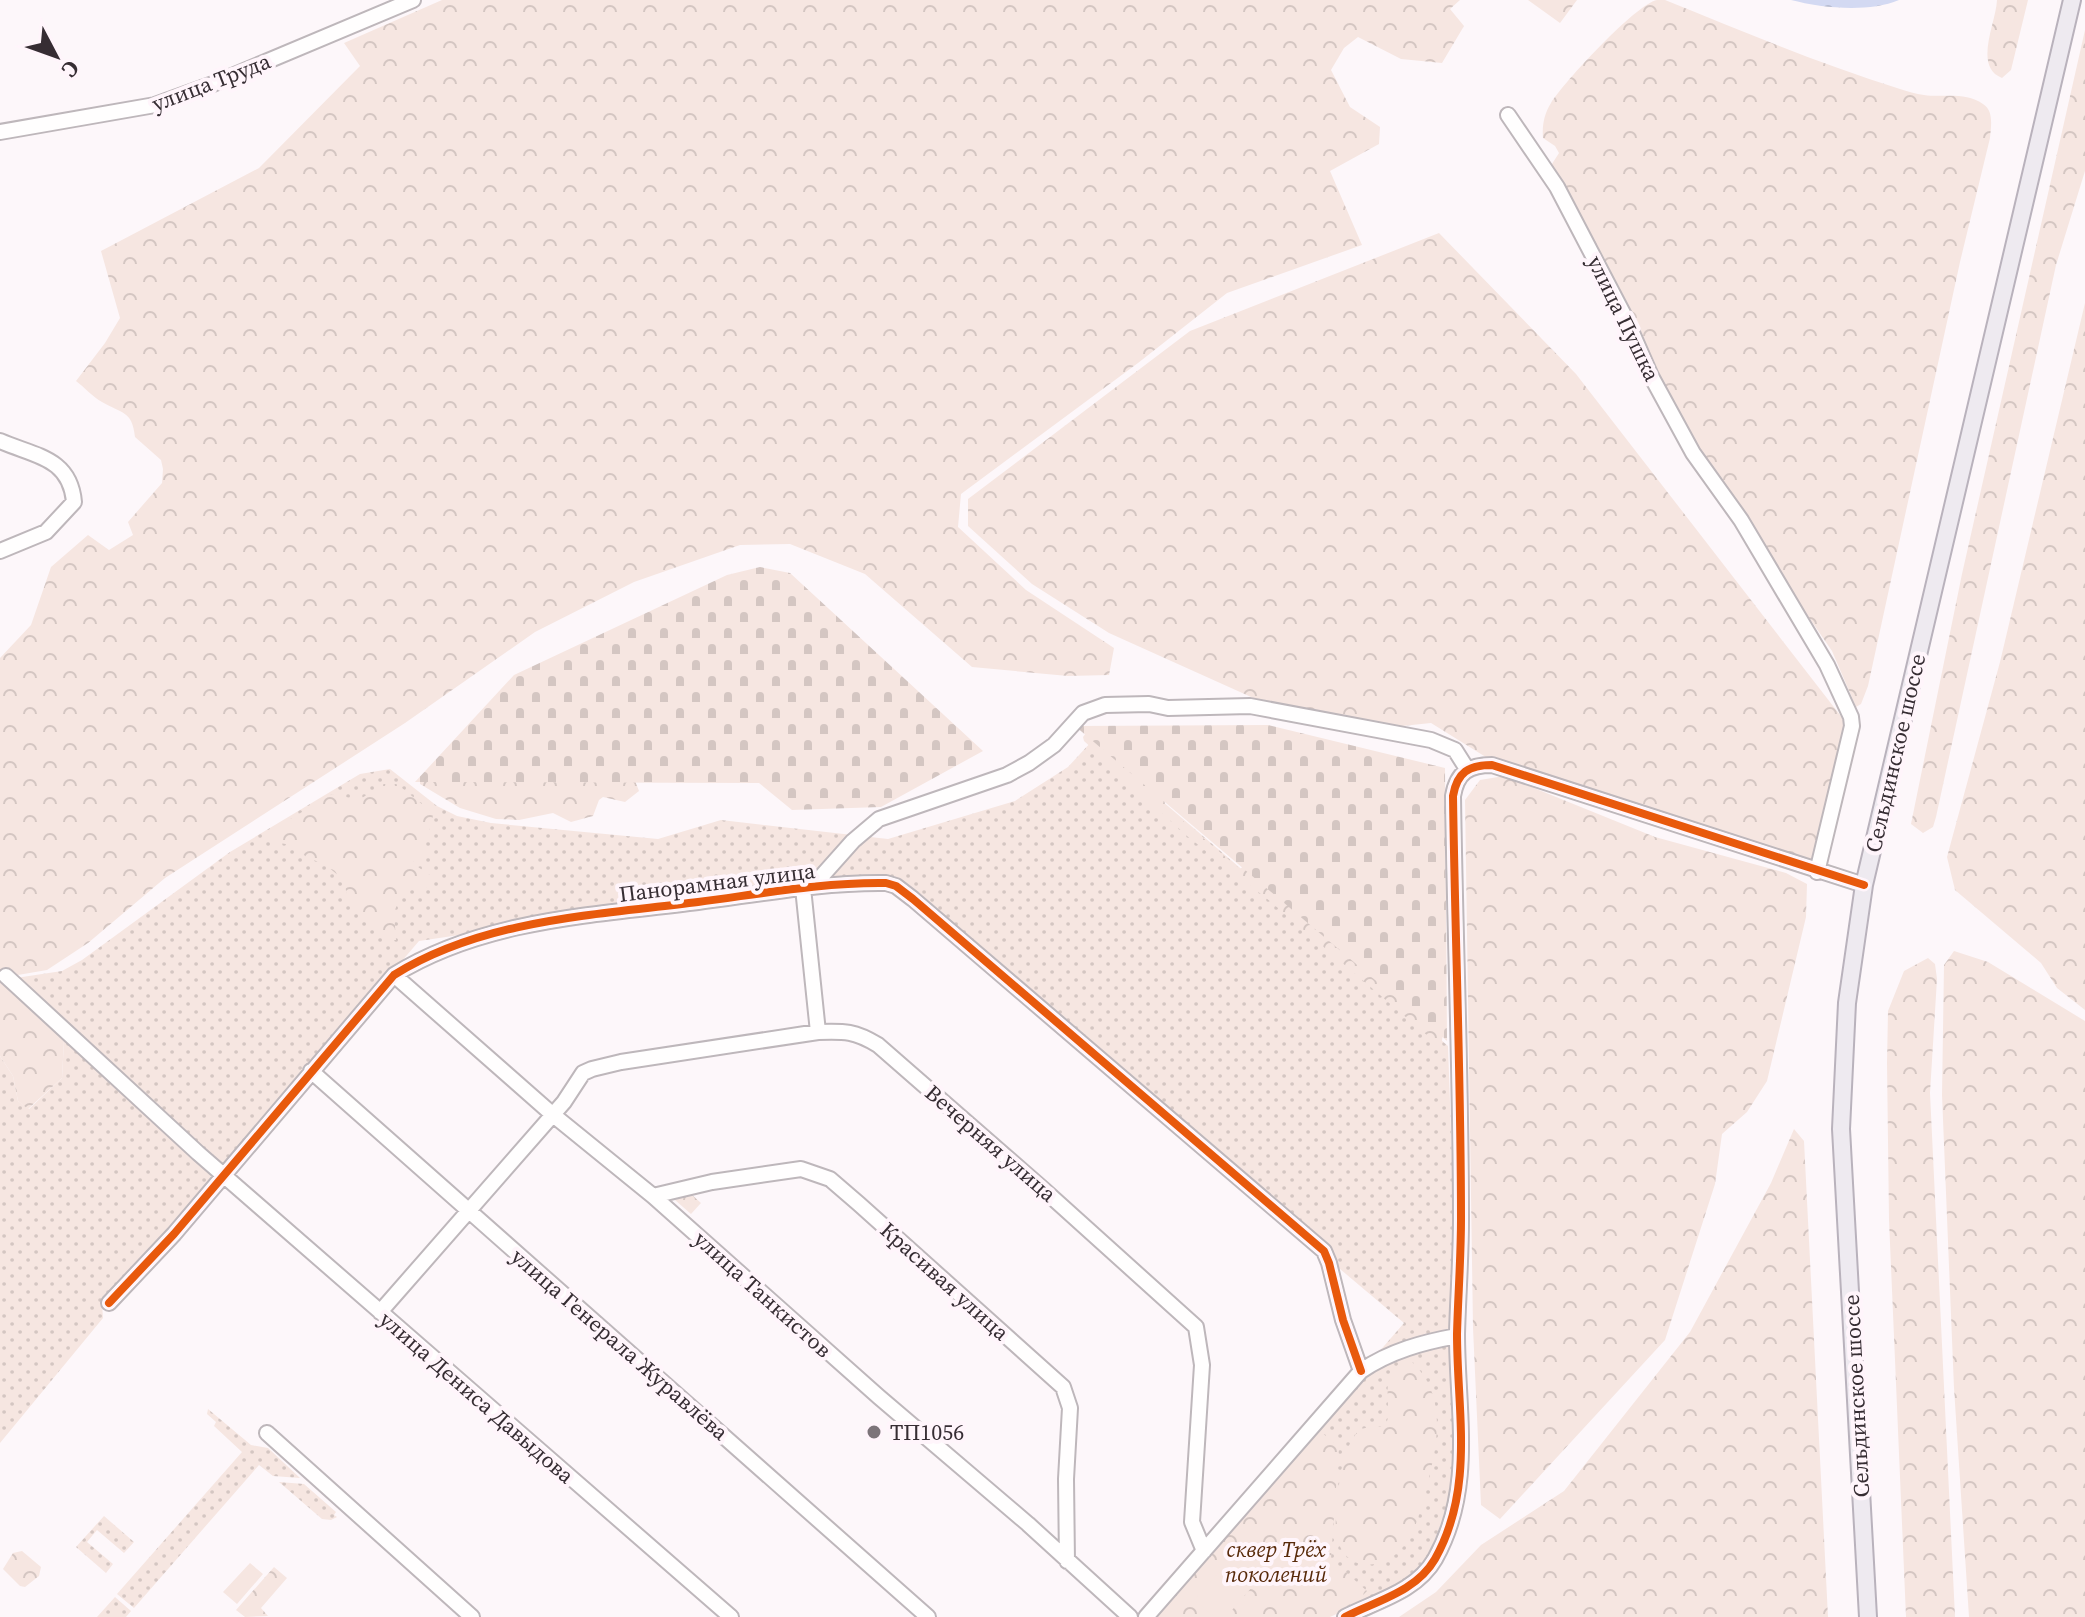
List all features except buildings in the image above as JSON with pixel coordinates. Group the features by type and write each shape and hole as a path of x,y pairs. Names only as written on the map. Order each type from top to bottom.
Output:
{"main road":[{"name":"Сельдинское шоссе","path":"1868,1617 1837,1041 1847,1003 1864,885 2072,0"}],"street":[{"name":"улица Труда","path":"0,132 155,105 213,84 413,0"},
{"name":"улица Пушка","path":"1508,115 1557,187 1693,453 1741,520 1827,665 1851,717 1852,726 1817,872"},
{"path":"0,441 36,453 53,463 69,479 74,502 46,532 0,551"},
{"path":"818,1032 807,887 879,819 1007,775 1054,745 1083,713 1105,705 1149,704 1168,708 1250,706 1431,740 1455,750 1467,769"},
{"path":"1345,1617 1415,1583 1434,1562 1458,1496 1462,1473 1457,1336 1461,1220 1455,782 1467,769 1476,765 1492,765 1864,885"},
{"name":"Панорамная улица","path":"109,1303 224,1175 394,975 435,952 467,940 545,921 807,887 875,882 896,886 1324,1251 1361,1371"},
{"name":"улица Танкистов","path":"394,975 552,1114 653,1196 1130,1617"},
{"name":"улица Дениса Давыдова","path":"6,976 224,1175 731,1617"},
{"name":"Вечерняя улица","path":"380,1312 574,1090 583,1073 621,1062 818,1032 860,1034 878,1045 1196,1327 1202,1365 1192,1522 1204,1551"},
{"name":"улица Генерала Журавлёва","path":"311,1071 928,1617"},
{"name":"Красивая улица","path":"653,1196 712,1182 801,1169 830,1179 859,1204 1063,1387 1070,1408 1066,1479 1067,1561"},
{"path":"1146,1617 1361,1371 1376,1360 1398,1351 1457,1336"},
{"path":"267,1433 472,1617"}],"green space":[{"path":"442,0 1460,0 1450,9 1464,26 1442,63 1401,59 1358,37 1344,48 1331,70 1350,107 1380,127 1379,144 1330,171 1362,245 1227,293 961,494 958,527 1026,590 1114,648 1109,675 1068,676 972,667 865,574 790,544 740,545 634,582 535,632 405,723 165,878 88,943 47,970 12,976 11,991 64,1040 62,1078 28,1109 18,1101 13,1076 0,1056 0,658 31,625 51,567 88,535 109,550 133,535 128,522 162,483 161,460 135,437 129,417 99,400 76,381 120,318 101,251 259,168 360,66 344,43"},
{"path":"1528,0 1577,0 1560,23"},
{"path":"1657,0 1665,0 1811,58 1900,89 1924,95 1961,96 1976,100 1986,107 1990,115 1990,138 1868,686 1861,704 1856,707 1832,651 1696,453 1550,167 1559,153 1543,138 1544,120 1551,103 1618,29"},
{"path":"1997,0 2028,0 2011,70 2002,78 1993,72 1987,55"},
{"path":"2085,30 2085,171 2056,265 1936,817 1933,827 1923,833 1911,824 1962,574"},
{"path":"1439,233 1576,374 1847,724 1815,866 1497,764 1431,723 1383,728 1260,701 1109,633 1032,584 968,526 968,499 1190,331"},
{"path":"2085,303 2085,1010 2057,988 2041,963 1955,890 1947,857 2000,662"},
{"path":"760,567 790,573 983,751 881,807 792,810 759,783 415,782 514,675 727,575"},
{"path":"1268,725 1445,768 1447,1041 1075,726"},
{"path":"1089,729 1164,793 1165,806 1240,869 1247,863 1443,1032 1442,1041 1435,1042 1271,902 1187,836 1084,741 1083,737"},
{"path":"1092,741 1448,1046 1453,1187 1451,1366 1456,1470 1453,1493 1428,1557 1416,1574 1330,1617 1149,1617 1404,1323 879,880 807,883 419,941 223,1170 9,979 62,971 82,960 230,852 360,774 390,769 437,806 457,816 491,823 658,839 721,820 888,839 1015,801 1068,767"},
{"path":"1504,776 1655,837 1786,873 1807,884 1806,917 1767,1081 1747,1112 1722,1134 1715,1184 1665,1340 1500,1519 1481,1505 1473,1328 1465,800 1480,780"},
{"path":"420,778 634,778 639,791 625,802 603,797 593,816 571,822 553,813 519,820 496,819 460,808 420,784"},
{"path":"383,784 397,784 433,813 432,826 425,835 424,852 412,863 433,877 433,884 419,891 409,888 401,893 394,913 396,940 390,940 347,901 345,881 327,866 305,856 297,846 274,842 272,830 332,794 359,800"},
{"path":"1954,951 1988,962 2085,1021 2085,1617 1969,1617 1954,1388 1942,1095 1944,965"},
{"path":"1928,958 1935,964 1937,979 1930,1093 1955,1617 1906,1617 1889,1220 1888,1011 1904,971"},
{"path":"64,1040 219,1175 110,1292 102,1304 103,1318 0,1443 0,1056 13,1076 18,1101 29,1109 62,1078"},
{"path":"1794,1129 1804,1141 1828,1617 1399,1617 1436,1592 1481,1545 1564,1491 1690,1332 1771,1183"},
{"path":"691,1194 701,1203 691,1214 675,1200"},
{"path":"1410,1360 1422,1373 1435,1403 1436,1436 1427,1486 1412,1533 1398,1552 1386,1560 1361,1564 1350,1559 1342,1550 1337,1536 1341,1471 1347,1450 1359,1430 1384,1425 1392,1372"},
{"path":"208,1409 251,1445 268,1448 300,1478 273,1476 259,1465 134,1608 117,1594 242,1452 214,1426 216,1422 207,1414"},
{"name":"сквер Трёх поколений","path":"1320,1431 1339,1447 1331,1559 1367,1591 1358,1600 1325,1617 1154,1617"},
{"path":"279,1482 304,1484 336,1512 334,1515 337,1517 322,1519"},
{"path":"104,1516 134,1542 124,1553 97,1530 87,1542 113,1564 106,1573 76,1547"},
{"path":"1240,1549 1266,1571 1226,1617 1215,1617 1194,1600"},
{"path":"22,1551 41,1567 39,1576 25,1587 3,1569 13,1553"},
{"path":"250,1563 263,1574 237,1604 223,1592"},
{"path":"274,1567 287,1578 261,1608 268,1616 245,1617 236,1610"},
{"path":"115,1597 131,1611 126,1617 97,1617"}],"water":[{"path":"1791,0 1899,0 1873,7 1845,8"}],"cycle path":[{"path":"1345,1617 1406,1588 1427,1570 1447,1532 1460,1477 1457,1334 1461,1166 1453,796 1461,776 1471,768 1492,765 1864,885"},
{"path":"109,1303 174,1234 394,975 429,956 465,942 542,922 792,889 886,883 896,886 913,899 1324,1251 1361,1371"}],"place":[{"name":"ТП1056","path":"874,1432"}]}
